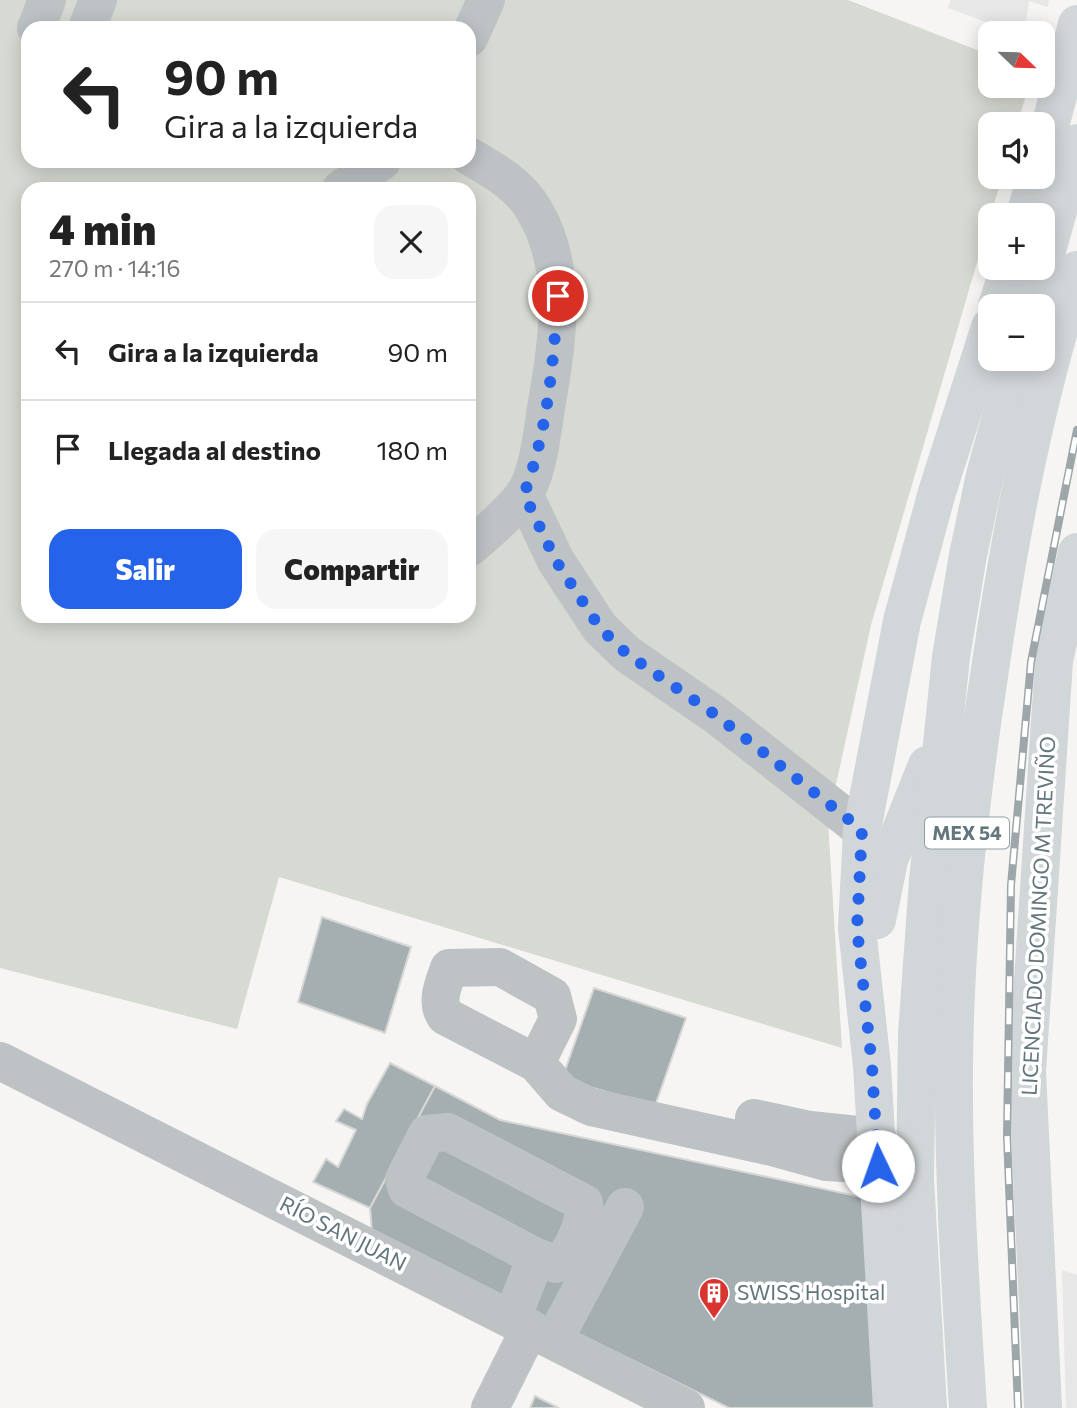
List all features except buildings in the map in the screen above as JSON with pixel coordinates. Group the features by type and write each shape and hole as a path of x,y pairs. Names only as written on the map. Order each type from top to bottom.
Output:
{"main road":[{"path":"1054,112 1077,24"},
{"path":"1055,223 1077,144"},
{"name":"MEX 54","path":"968,1408 954,1137 954,1064 964,852 1011,540 1057,334 1077,270"},
{"path":"892,1408 872,1066 857,928 862,830 902,621 937,492 978,364"},
{"name":"MEX 54","path":"928,1408 915,1180 917,1048 928,880 942,731 968,555 985,475 1014,371"},
{"name":"LICENCIADO DOMINGO M TREVIÑO","path":"1043,1408 1027,1071 1077,552"},
{"path":"872,1066 872,949 880,898 903,820 942,731"}],"street":[{"path":"39,21 47,0"},
{"path":"90,21 98,0"},
{"path":"476,22 486,0"},
{"path":"476,160 503,175 534,208 551,250 558,296 553,367 538,455 524,494 476,541"},
{"path":"351,182 372,168"},
{"path":"524,494 556,561 600,628 627,654 717,716 862,830"},
{"name":"RÍO SAN JUAN","path":"0,1061 686,1408"},
{"path":"536,1063 562,1093 591,1107 877,1152"},
{"path":"675,1097 775,1136"},
{"path":"490,1408 532,1329 625,1207"},
{"path":"532,1329 536,1257"}],"shaded area":[{"path":"0,0 848,0 978,50 978,98 1025,98 1021,112 978,112 978,189 998,189 994,203 978,203 978,259 871,625 828,821 842,1048 279,877 237,1029 0,968"},
{"path":"951,0 1049,0 1048,7 1029,1 1026,21 983,21 948,8"},
{"path":"1062,1270 1077,1275 1077,1408 1066,1408"}],"railway":[{"path":"1018,1408 1007,1136 1011,885 1031,662 1077,430"}],"place":[{"name":"SWISS Hospital","path":"714,1320"}],"route":[{"path":"558,296 553,367 538,455 524,494 556,561 600,628 627,654 717,716 862,830 857,928 872,1066 878,1166"}]}
